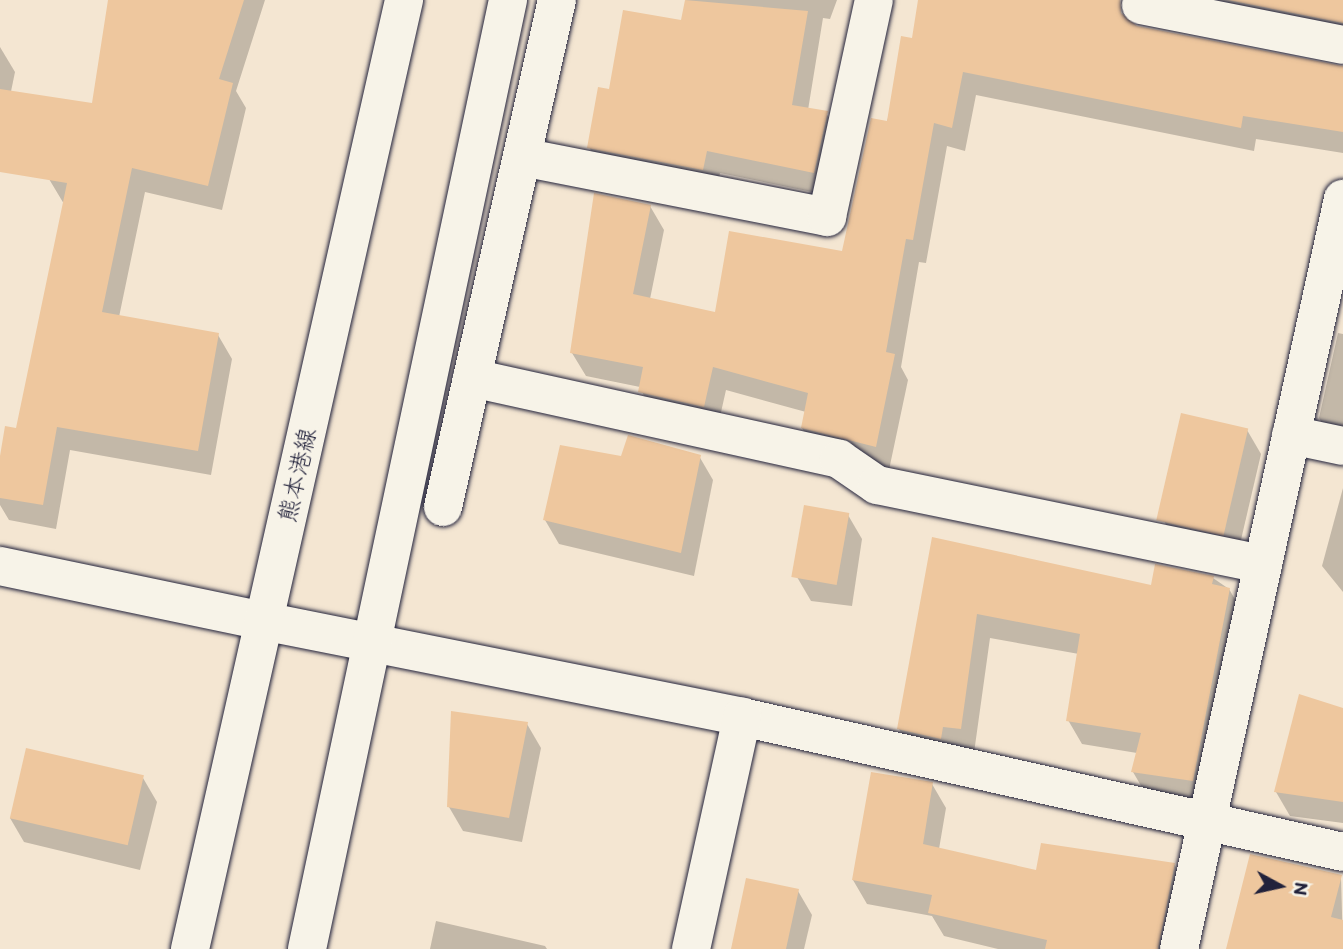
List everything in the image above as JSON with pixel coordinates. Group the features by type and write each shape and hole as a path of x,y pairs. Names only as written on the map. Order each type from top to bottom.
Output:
{"street":[{"name":"熊本港線","path":"190,949 404,0"},
{"path":"307,949 508,0"},
{"path":"443,507 557,0"},
{"path":"522,157 827,217 874,0"},
{"path":"1141,5 1343,46"},
{"path":"1179,949 1343,199"},
{"path":"472,378 839,459 877,485 1263,564"},
{"path":"1291,435 1343,446"},
{"path":"0,566 742,717 1206,824 1343,852"},
{"path":"691,949 742,717"}],"building":[{"path":"108,0 244,0 219,79 233,83 208,186 132,168 102,312 219,333 198,451 57,427 43,505 0,498 0,456 5,426 16,428 67,183 0,172 0,89 92,103"},
{"path":"685,0 808,11 792,105 828,111 814,173 707,151 703,170 587,148 598,87 609,89 623,10 681,20"},
{"path":"918,0 1120,0 1121,13 1137,26 1343,66 1343,132 1243,116 1241,128 963,72 952,128 934,123 913,240 906,239 886,352 895,354 876,447 801,428 808,393 713,367 704,407 638,392 643,367 570,353 594,193 651,205 633,294 715,312 729,231 842,251 871,118 887,121 901,36 912,38"},
{"path":"1228,0 1343,0 1343,23"},
{"path":"1181,413 1248,429 1223,536 1156,520"},
{"path":"628,435 701,455 681,553 543,520 560,445 621,456"},
{"path":"804,505 849,513 837,585 791,577"},
{"path":"932,537 1151,585 1155,564 1214,576 1212,584 1230,588 1193,781 1131,772 1141,733 1066,721 1080,634 977,614 961,729 943,727 941,739 897,729"},
{"path":"1299,694 1343,708 1343,802 1274,792"},
{"path":"451,711 528,722 509,818 447,807"},
{"path":"26,748 144,775 128,845 10,818"},
{"path":"871,772 933,782 923,844 1036,870 1041,843 1175,863 1158,949 1045,949 1047,940 928,913 932,895 852,880"},
{"path":"1250,854 1342,875 1331,917 1343,920 1343,949 1226,949"},
{"path":"746,878 799,889 786,949 731,949"}]}
